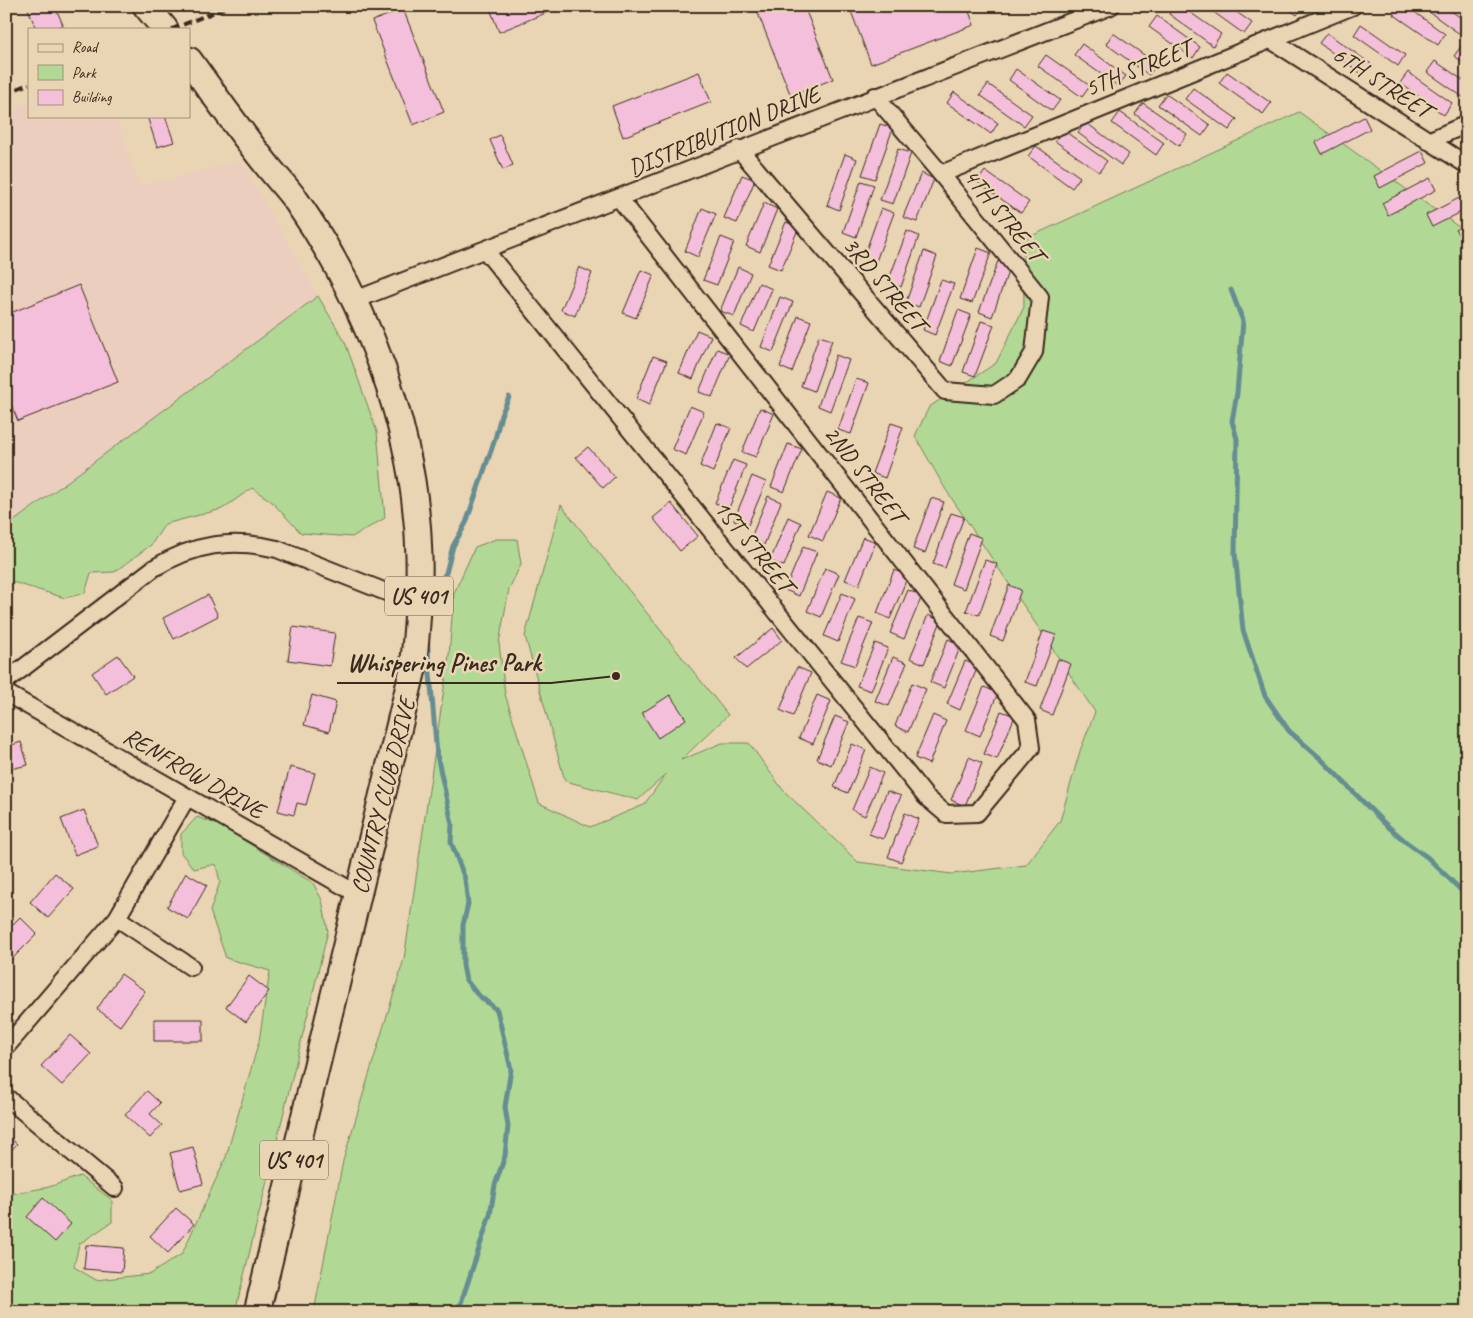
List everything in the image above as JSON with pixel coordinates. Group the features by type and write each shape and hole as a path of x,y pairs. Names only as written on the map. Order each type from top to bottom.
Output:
{"main road":[{"path":"146,6 164,28"},
{"name":"COUNTRY CLUB DRIVE","path":"190,61 266,164 296,200 354,300 384,375 400,427 409,469 419,554 419,605 413,669 258,1312"}],"street":[{"name":"DISTRIBUTION DRIVE","path":"354,300 619,198 738,149 1111,6"},
{"name":"5TH STREET","path":"941,174 1353,6"},
{"name":"6TH STREET","path":"1271,40 1467,165"},
{"name":"4TH STREET","path":"875,96 941,174 1040,297 1034,352 1018,378"},
{"path":"1428,140 1467,124"},
{"name":"3RD STREET","path":"738,149 945,391 994,395 1018,378"},
{"name":"2ND STREET","path":"619,198 1027,720 1031,748 1001,783"},
{"name":"1ST STREET","path":"485,250 926,797 946,814 976,813 1001,783"},
{"path":"6,681 172,556 213,543 234,542 277,549 419,605"},
{"name":"RENFROW DRIVE","path":"6,693 359,895"},
{"path":"6,1047 118,918 187,797"},
{"path":"118,918 191,967"},
{"path":"6,1097 115,1188"}],"shaded area":[{"path":"28,102 28,118 116,118 141,186 241,160 318,296 6,527 6,112"}],"green space":[{"path":"1299,112 1467,233 1467,1312 314,1312 343,1161 404,959 449,655 454,593 475,547 496,539 517,539 521,564 509,589 499,643 505,694 539,803 590,827 644,805 666,774 638,800 565,781 525,636 561,505 728,715 681,760 722,743 749,743 783,790 858,862 952,874 1026,865 1060,821 1080,751 1095,712 946,490 915,436 929,407 996,363 1024,307 1023,240"},
{"path":"318,296 345,342 377,432 385,518 352,537 301,533 271,501 252,488 222,509 165,524 151,545 114,572 91,573 85,593 65,598 6,580 6,527"},
{"path":"197,817 219,825 313,883 322,900 328,931 235,1312 6,1312 6,1195 49,1187 80,1176 112,1200 112,1222 79,1244 74,1267 96,1280 150,1274 182,1254 226,1157 259,1041 270,971 226,958 210,911 220,882 216,864 194,869 181,853 181,834"}],"building":[{"path":"27,6 55,6 63,25 56,28 36,28"},
{"path":"489,6 563,6 499,32"},
{"path":"755,6 804,6 833,79 791,96"},
{"path":"849,6 967,6 974,25 871,64"},
{"path":"1175,6 1181,6 1221,34 1213,46 1169,14"},
{"path":"1205,6 1228,6 1252,23 1244,34"},
{"path":"1284,6 1303,6 1297,15"},
{"path":"1399,6 1406,6 1445,34 1438,45 1393,14"},
{"path":"1421,6 1444,6 1467,22 1467,27 1461,35"},
{"path":"403,9 444,112 413,125 372,21"},
{"path":"1157,16 1200,47 1193,58 1149,27"},
{"path":"1361,24 1405,55 1398,66 1354,35"},
{"path":"1113,33 1157,64 1149,75 1106,44"},
{"path":"1327,33 1371,64 1363,75 1319,43"},
{"path":"1082,44 1126,76 1118,86 1074,55"},
{"path":"1462,45 1467,49 1467,65 1454,56"},
{"path":"1046,55 1090,86 1082,97 1038,66"},
{"path":"1435,61 1467,83 1467,100 1427,72"},
{"path":"1016,69 1060,100 1052,111 1009,80"},
{"path":"699,72 711,102 623,137 612,106"},
{"path":"1227,72 1271,103 1263,114 1219,83"},
{"path":"1408,72 1452,103 1444,115 1400,83"},
{"path":"988,84 1032,115 1024,126 980,95"},
{"path":"1193,88 1237,119 1229,130 1185,99"},
{"path":"954,92 998,123 991,134 947,103"},
{"path":"1166,94 1210,125 1202,136 1158,105"},
{"path":"1143,103 1187,134 1179,146 1135,114"},
{"path":"1120,112 1164,143 1156,155 1112,123"},
{"path":"1364,117 1370,129 1322,154 1316,142"},
{"path":"148,118 166,118 174,142 157,147"},
{"path":"1085,122 1129,154 1121,165 1078,133"},
{"path":"880,124 893,128 875,179 862,175"},
{"path":"1063,130 1107,161 1099,172 1055,141"},
{"path":"500,135 513,165 503,170 490,140"},
{"path":"1036,146 1080,177 1072,188 1028,156"},
{"path":"898,149 911,153 893,204 880,200"},
{"path":"1422,151 1428,163 1380,188 1374,176"},
{"path":"845,154 857,159 839,210 827,205"},
{"path":"985,171 1029,202 1021,213 977,182"},
{"path":"921,173 934,179 917,222 903,217"},
{"path":"742,175 755,180 737,223 724,218"},
{"path":"1430,178 1436,190 1388,215 1382,203"},
{"path":"861,181 874,185 856,237 843,232"},
{"path":"1467,194 1467,209 1432,227 1426,215"},
{"path":"764,203 777,209 760,252 746,246"},
{"path":"702,208 716,214 698,257 685,251"},
{"path":"881,208 894,213 875,264 863,259"},
{"path":"786,222 799,227 781,270 768,265"},
{"path":"1467,224 1467,239 1462,242 1456,230"},
{"path":"907,231 919,236 901,287 888,282"},
{"path":"721,237 734,242 717,285 703,280"},
{"path":"978,248 991,253 972,303 960,299"},
{"path":"924,251 937,256 919,307 906,302"},
{"path":"998,261 1010,266 992,317 979,312"},
{"path":"579,267 592,273 575,316 561,310"},
{"path":"738,267 751,273 734,316 720,311"},
{"path":"641,270 654,275 636,318 623,313"},
{"path":"941,280 954,284 935,335 923,330"},
{"path":"759,283 772,289 754,332 741,326"},
{"path":"79,285 118,382 18,421 11,404 6,406 6,311 8,314"},
{"path":"780,297 793,302 773,352 761,347"},
{"path":"958,310 971,315 952,366 940,361"},
{"path":"798,316 811,321 792,372 780,367"},
{"path":"981,321 994,325 975,376 963,372"},
{"path":"697,330 711,336 693,379 679,373"},
{"path":"819,336 832,340 814,391 801,386"},
{"path":"717,349 730,354 712,397 699,392"},
{"path":"836,355 849,360 830,411 818,406"},
{"path":"653,356 667,361 649,405 636,399"},
{"path":"856,379 869,383 851,434 838,430"},
{"path":"690,406 704,412 686,455 672,449"},
{"path":"760,408 774,414 756,457 742,452"},
{"path":"717,423 731,428 713,472 700,466"},
{"path":"891,423 903,427 885,478 872,473"},
{"path":"788,444 802,449 784,492 771,487"},
{"path":"588,447 615,477 603,488 576,457"},
{"path":"733,460 746,465 729,508 715,503"},
{"path":"752,476 766,482 748,525 734,520"},
{"path":"827,492 841,498 823,541 809,535"},
{"path":"768,496 781,502 764,545 750,540"},
{"path":"931,498 944,502 925,553 913,549"},
{"path":"671,503 698,536 680,551 653,518"},
{"path":"951,513 964,517 945,568 933,564"},
{"path":"788,517 801,523 784,566 770,561"},
{"path":"969,533 982,538 964,589 951,584"},
{"path":"863,537 876,542 859,585 845,580"},
{"path":"803,547 817,552 799,596 785,590"},
{"path":"985,560 997,564 979,615 966,611"},
{"path":"825,568 839,574 821,617 807,611"},
{"path":"894,570 908,576 890,619 877,613"},
{"path":"1009,585 1021,590 1003,641 990,636"},
{"path":"908,590 922,596 904,639 890,633"},
{"path":"842,593 855,599 838,642 824,636"},
{"path":"208,595 218,616 174,639 163,618"},
{"path":"928,615 941,621 924,664 910,658"},
{"path":"859,618 873,623 855,666 841,661"},
{"path":"293,627 335,633 330,666 288,660"},
{"path":"773,628 782,640 746,669 736,658"},
{"path":"1043,631 1056,635 1037,686 1025,682"},
{"path":"948,639 961,645 944,688 930,682"},
{"path":"875,643 888,648 871,691 857,686"},
{"path":"118,655 133,676 106,694 92,673"},
{"path":"893,657 907,663 889,706 875,701"},
{"path":"1058,659 1071,664 1052,715 1040,710"},
{"path":"965,661 978,666 960,710 947,704"},
{"path":"797,667 811,673 793,716 780,710"},
{"path":"912,683 926,689 908,732 895,726"},
{"path":"984,687 998,693 980,736 966,730"},
{"path":"312,695 336,702 329,732 304,725"},
{"path":"670,695 686,719 658,738 642,713"},
{"path":"817,695 831,701 813,744 799,738"},
{"path":"1001,711 1015,716 997,759 984,754"},
{"path":"933,715 946,721 929,764 915,758"},
{"path":"835,716 849,722 831,765 817,759"},
{"path":"21,742 28,765 6,770 6,747"},
{"path":"852,744 866,750 848,793 834,787"},
{"path":"969,757 982,763 965,806 951,800"},
{"path":"290,767 315,773 306,805 297,803 294,815 278,811"},
{"path":"870,767 883,773 865,816 852,810"},
{"path":"887,791 901,796 883,839 869,834"},
{"path":"84,810 98,846 75,855 61,819"},
{"path":"905,813 919,819 901,862 888,857"},
{"path":"55,873 74,889 48,918 30,902"},
{"path":"186,873 207,885 188,919 167,907"},
{"path":"20,917 37,934 10,961 6,957 6,931"},
{"path":"121,974 145,991 120,1026 97,1009"},
{"path":"249,976 269,991 246,1022 226,1007"},
{"path":"154,1019 203,1019 203,1041 154,1041"},
{"path":"70,1035 91,1054 62,1085 41,1066"},
{"path":"147,1091 160,1103 150,1114 162,1125 150,1138 125,1115"},
{"path":"6,1135 17,1144 6,1156"},
{"path":"193,1147 203,1184 180,1190 170,1153"},
{"path":"43,1198 71,1224 55,1242 27,1217"},
{"path":"176,1208 194,1224 168,1253 150,1236"},
{"path":"86,1245 124,1248 122,1272 84,1269"}],"waterway":[{"path":"1231,290 1243,321 1237,393 1232,421 1237,439 1235,553 1243,630 1265,696 1289,731 1321,759 1383,822 1427,857 1467,896"},
{"path":"427,601 446,573 453,546 466,523 495,439 501,415 509,397"},
{"path":"427,639 437,755 452,824 451,842 465,879 468,904 463,925 463,965 466,980 477,994 497,1010 511,1069 505,1107 508,1126 505,1156 495,1185 490,1215 458,1312"}],"railway":[{"path":"175,28 230,6"},
{"path":"6,93 28,84"}],"place":[{"name":"Whispering Pines Park","path":"616,676"}]}
